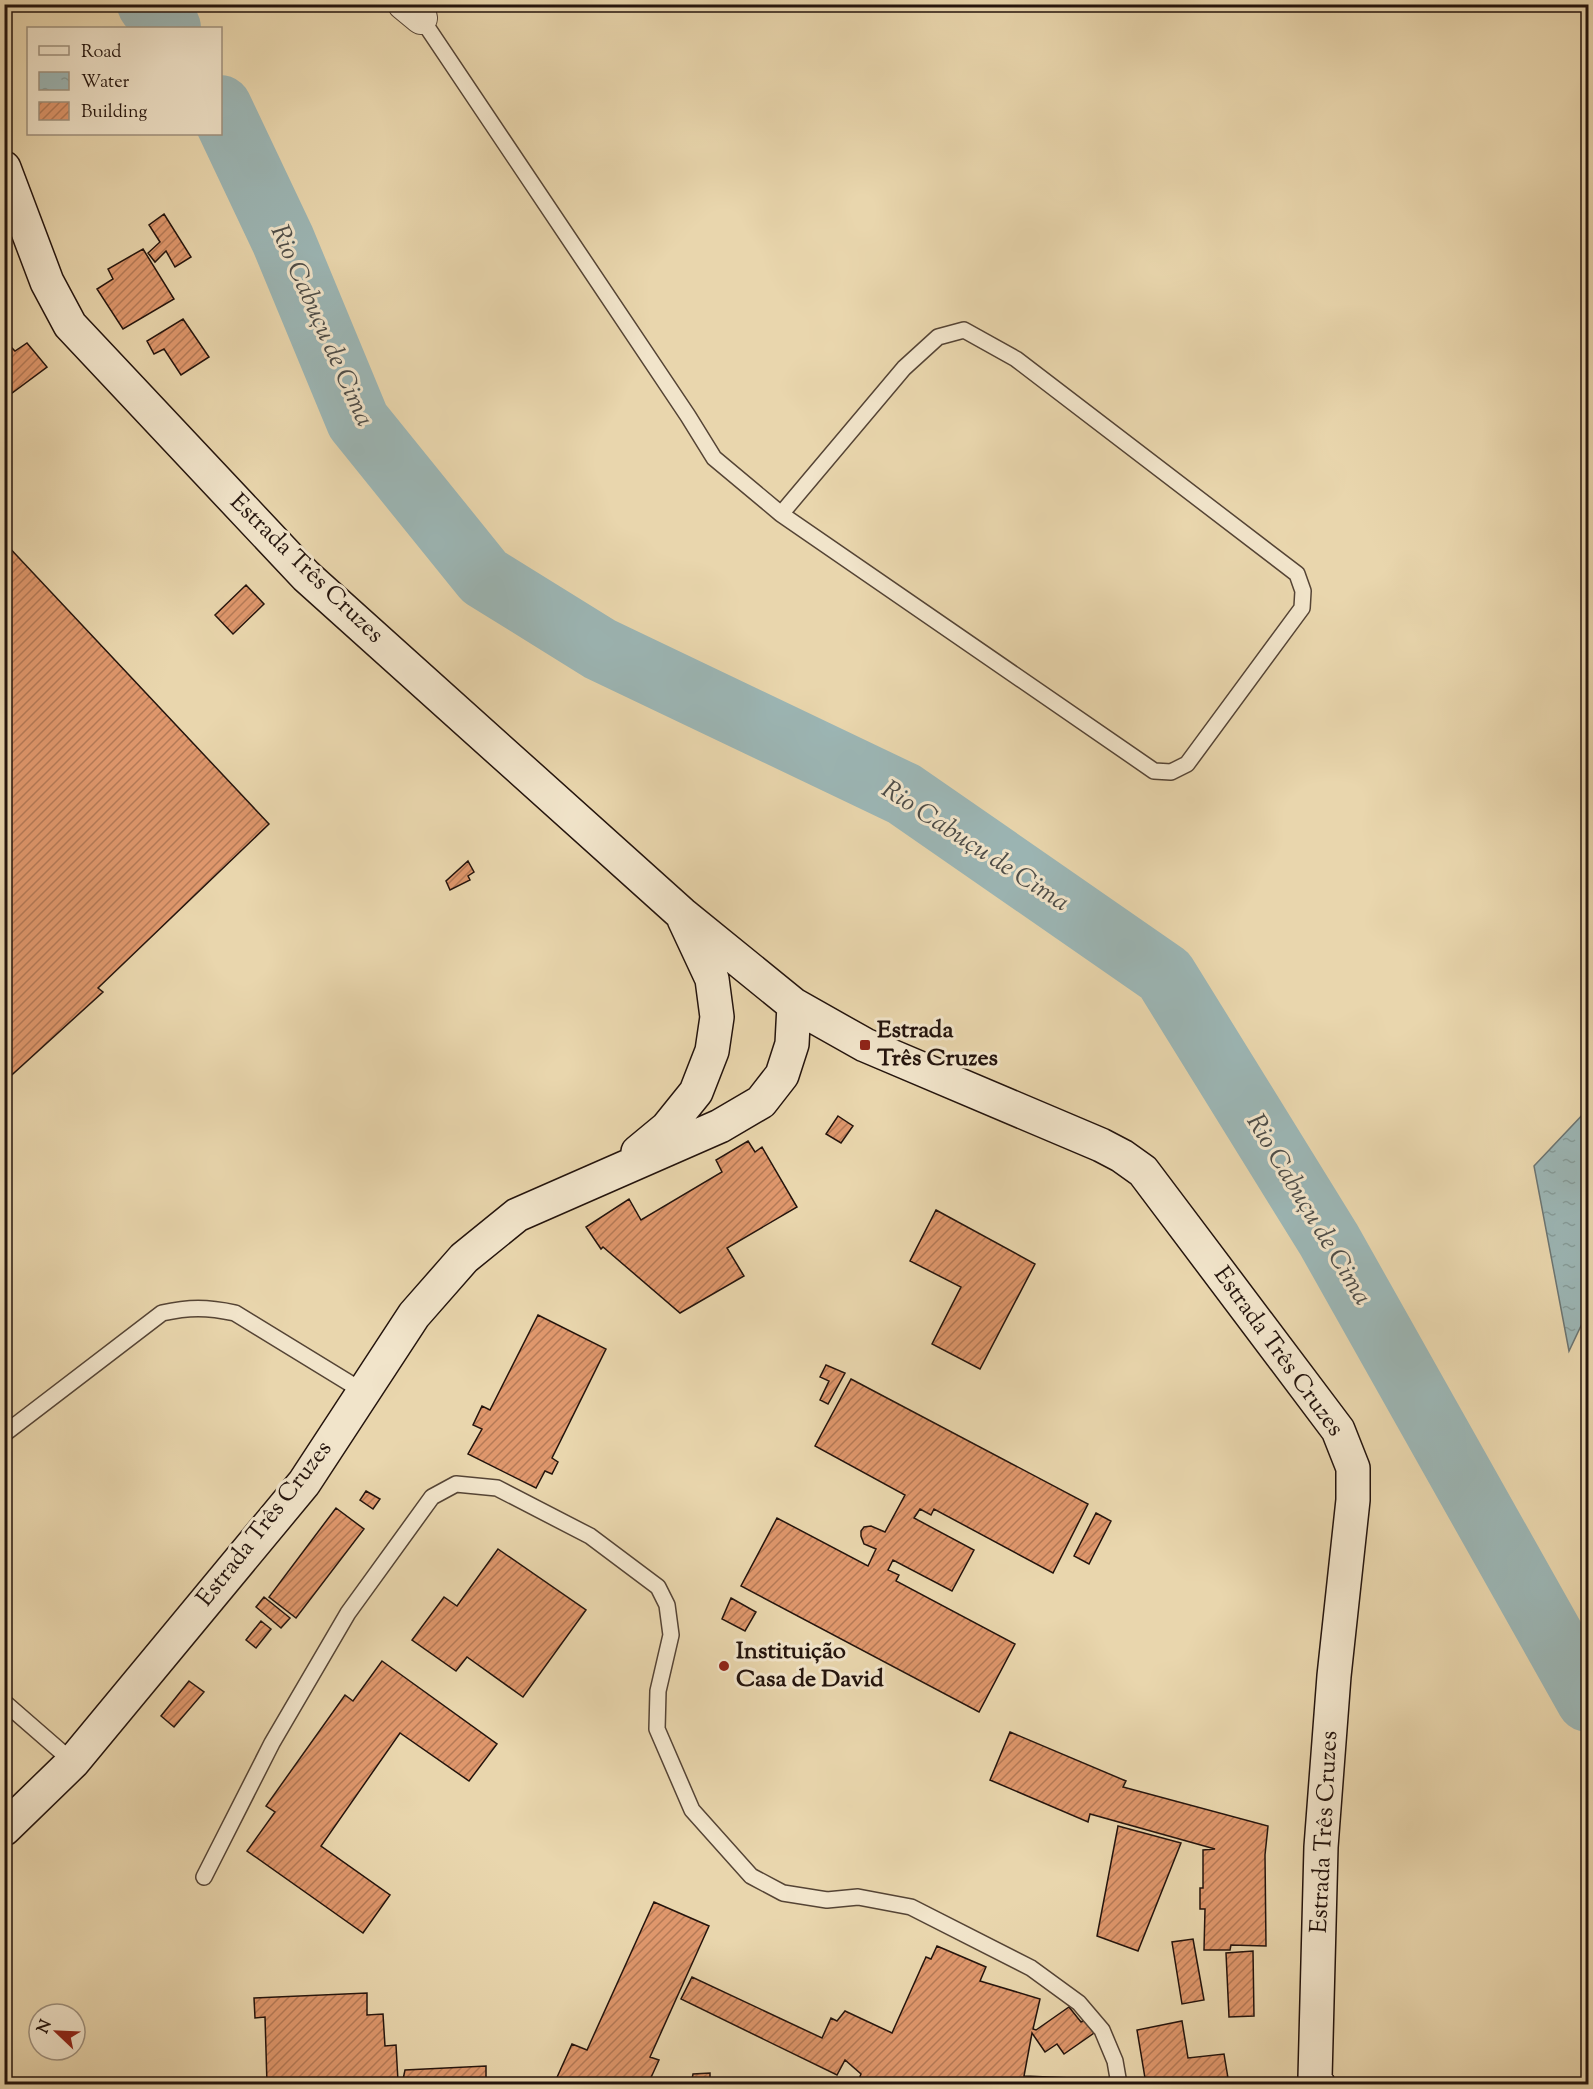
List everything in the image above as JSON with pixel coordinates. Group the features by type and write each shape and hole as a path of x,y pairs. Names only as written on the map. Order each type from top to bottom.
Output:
{"main road":[{"name":"Estrada Três Cruzes","path":"4,168 47,282 70,325 306,576 682,914 794,1005 865,1045 1101,1145 1143,1171 1338,1430 1353,1468 1353,1500 1334,1676 1321,1847 1315,2078 1318,2085"},
{"name":"Estrada Três Cruzes","path":"616,1171 667,1128 696,1092 712,1051 717,1017 712,979 682,914"},
{"name":"Estrada Três Cruzes","path":"4,1829 73,1762 304,1482 414,1315 464,1258 517,1215 720,1126 761,1102 782,1075 792,1044 794,1005"}],"lane":[{"path":"412,11 688,416 714,458 781,514 1154,771 1171,772 1187,764 1302,608 1303,591 1297,574 1016,359 964,330 938,337 904,368 781,514"},
{"path":"4,1434 162,1313 186,1307 212,1308 235,1313 364,1392"},
{"path":"204,1877 272,1743 348,1613 432,1497 456,1484 497,1488 590,1536 658,1587 667,1605 671,1635 658,1691 657,1730 692,1810 751,1876 783,1893 827,1900 858,1898 911,1907 1031,1968 1079,2003 1102,2030 1115,2061 1119,2085"},
{"path":"4,1702 73,1762"}],"water":[{"path":"1588,1109 1588,1311 1569,1351 1534,1166"}],"building":[{"path":"164,214 191,257 175,267 166,251 155,262 148,253 160,242 149,225"},
{"path":"143,249 174,299 123,329 97,289 113,279 108,269"},
{"path":"183,319 209,357 181,375 164,349 154,354 147,341"},
{"path":"27,343 47,367 4,399 4,348 9,345 15,351"},
{"path":"4,542 269,824 98,988 103,992 4,1082"},
{"path":"246,585 264,604 233,634 215,615"},
{"path":"468,861 474,872 468,876 470,880 450,890 446,881"},
{"path":"838,1116 853,1126 841,1143 826,1134"},
{"path":"748,1141 755,1152 762,1147 797,1207 727,1248 744,1276 680,1313 603,1247 601,1249 586,1227 629,1199 641,1220 722,1172 716,1160"},
{"path":"936,1210 1035,1264 980,1369 932,1344 961,1287 910,1261"},
{"path":"538,1315 606,1349 552,1458 558,1462 552,1474 545,1471 536,1488 468,1454 482,1429 473,1425 482,1406 490,1410"},
{"path":"826,1365 845,1373 828,1404 820,1400 829,1381 820,1377"},
{"path":"851,1379 1088,1504 1053,1573 934,1509 931,1515 920,1509 914,1518 974,1550 952,1591 893,1560 888,1570 899,1575 896,1581 1015,1644 979,1712 741,1586 777,1518 868,1566 876,1549 864,1544 861,1531 864,1527 871,1526 885,1532 905,1495 815,1446"},
{"path":"366,1491 380,1499 373,1509 360,1500"},
{"path":"336,1508 364,1529 296,1618 269,1597"},
{"path":"1096,1513 1111,1521 1089,1564 1074,1556"},
{"path":"498,1549 586,1610 523,1697 467,1657 456,1671 412,1640 444,1597 457,1606"},
{"path":"264,1597 290,1618 281,1628 256,1607"},
{"path":"731,1598 756,1612 745,1631 722,1619"},
{"path":"261,1621 271,1629 256,1648 246,1640"},
{"path":"382,1661 497,1744 469,1781 400,1733 321,1846 390,1895 363,1933 247,1851 275,1812 266,1806 345,1695 353,1701"},
{"path":"189,1681 204,1692 174,1727 161,1716"},
{"path":"1010,1732 1126,1781 1123,1787 1268,1826 1265,1855 1266,1946 1231,1945 1230,1950 1204,1950 1205,1909 1200,1909 1200,1888 1203,1888 1203,1850 1215,1849 1090,1814 1088,1822 990,1780"},
{"path":"1118,1826 1181,1843 1138,1951 1097,1936"},
{"path":"654,1902 709,1926 650,2057 659,2060 648,2084 554,2084 572,2044 587,2050"},
{"path":"1193,1939 1204,2000 1182,2004 1172,1942"},
{"path":"937,1946 986,1967 980,1981 1040,1999 1033,2029 1036,2030 1069,2007 1081,2022 1086,2019 1094,2033 1064,2054 1057,2044 1045,2052 1032,2033 1024,2076 1097,2079 1099,2084 869,2084 859,2079 861,2074 845,2060 837,2075 681,1999 692,1977 822,2038 831,2018 837,2021 845,2011 892,2033 926,1957 931,1959"},
{"path":"1253,1951 1254,2016 1229,2017 1226,1953"},
{"path":"367,1993 367,2015 383,2014 385,2046 396,2045 398,2081 387,2082 387,2084 267,2084 265,2017 255,2018 254,1998"},
{"path":"1182,2021 1188,2058 1224,2054 1229,2084 1146,2084 1137,2030"},
{"path":"486,2066 486,2084 402,2084 405,2070"},
{"path":"710,2073 710,2084 691,2084 693,2074"}],"waterway":[{"name":"Rio Cabuçu de Cima","path":"149,4 168,27"},
{"name":"Rio Cabuçu de Cima","path":"222,111 283,240 358,421 484,577 600,649 904,794 1165,975 1329,1240 1588,1700"}],"place":[{"name":"Estrada Três Cruzes","path":"865,1045"},
{"name":"Instituição Casa de David","path":"724,1666"}]}
